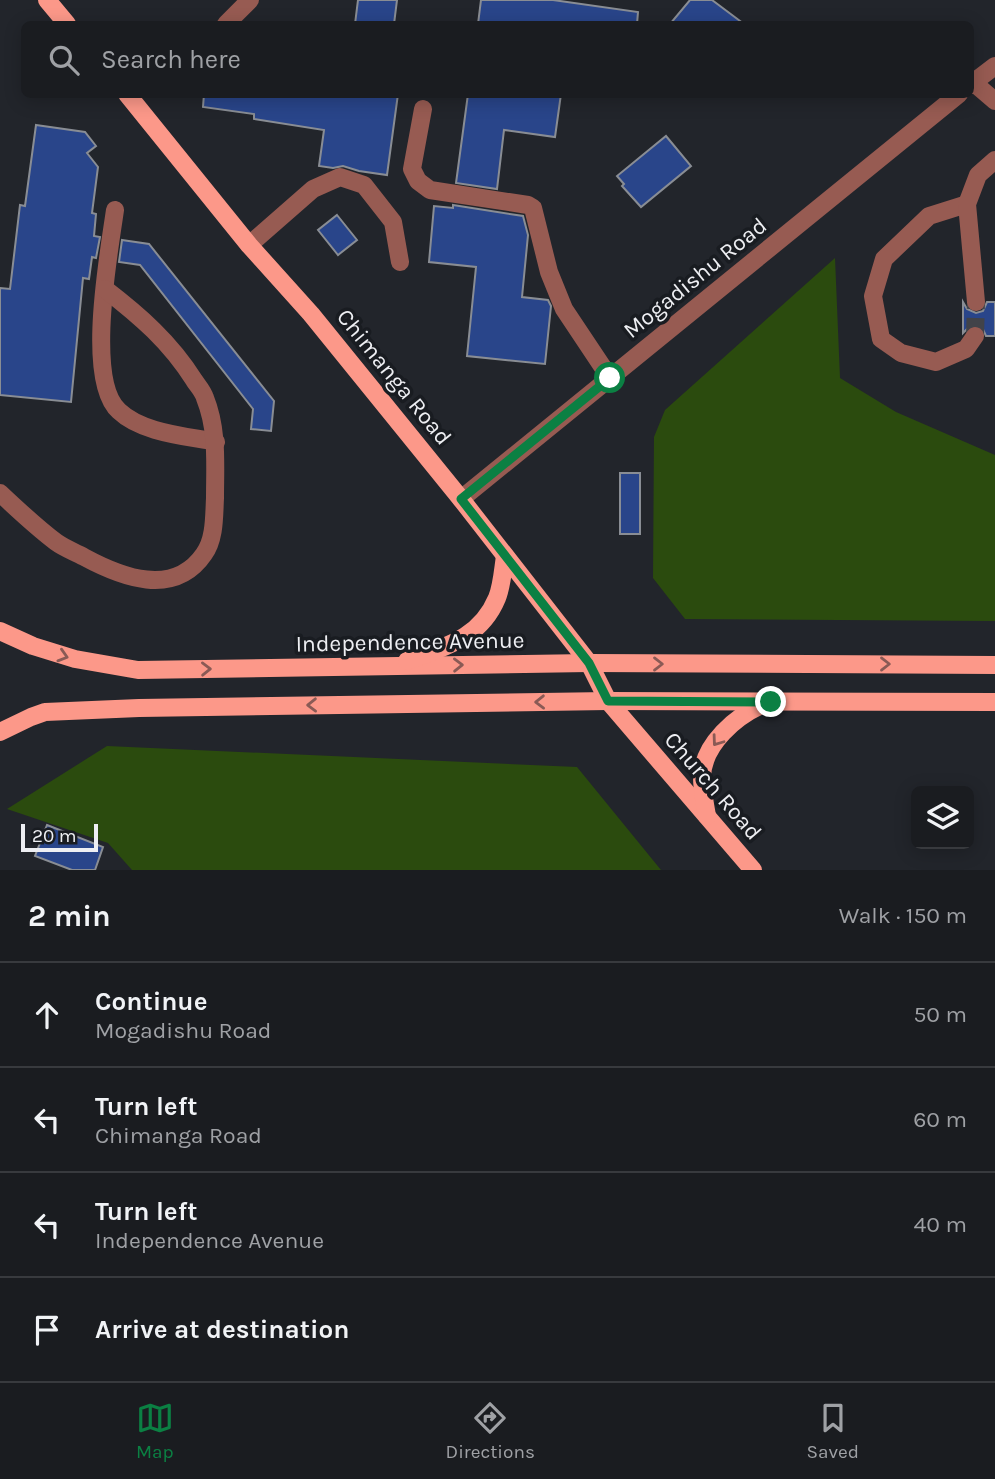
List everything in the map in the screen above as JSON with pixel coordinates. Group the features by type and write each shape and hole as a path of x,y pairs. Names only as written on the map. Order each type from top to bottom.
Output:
{"main road":[{"path":"47,0 64,21"},
{"name":"Chimanga Road","path":"134,98 249,245 311,314 461,499 589,663 608,701"},
{"path":"394,666 459,642 482,624 498,597 505,556"},
{"name":"Independence Avenue","path":"0,631 33,646 75,659 138,670 589,663 995,665"},
{"path":"0,732 45,712 125,708 608,701 995,702"},
{"name":"Church Road","path":"608,701 753,870"},
{"path":"707,816 702,776 710,750 726,728 751,710 771,702"}],"street":[{"path":"229,21 250,0"},
{"path":"974,82 995,66"},
{"path":"974,85 995,101"},
{"name":"Mogadishu Road","path":"461,499 954,98"},
{"path":"423,109 412,169 418,181 430,190 533,208 549,272 564,309 610,378"},
{"path":"976,302 967,204 978,175 995,160"},
{"path":"249,245 313,190 340,177 365,185 393,222 400,262"},
{"path":"967,204 929,216 884,259 873,296 881,339 901,354 936,362 965,349 975,336"},
{"path":"115,210 105,289 102,349 104,382 110,402 120,413 138,425 216,442"},
{"path":"0,493 58,544 124,576 151,580 175,578 190,569 204,554 211,537 214,511 216,442 205,397 162,337 105,289"}],"green space":[{"path":"835,258 840,378 896,412 995,455 995,621 685,619 653,578 654,437 665,410"},
{"path":"107,746 577,767 661,870 132,870 108,843 7,809"}],"building":[{"path":"358,0 397,0 394,21 355,21"},
{"path":"481,0 553,0 638,12 637,21 478,21"},
{"path":"690,0 712,0 740,21 672,21"},
{"path":"204,98 397,98 387,175 343,166 319,166 324,130 254,119 254,114 203,107"},
{"path":"467,98 560,98 555,137 504,130 497,189 456,183"},
{"path":"36,125 85,132 96,146 87,153 98,167 92,213 96,214 94,236 100,237 96,258 92,257 89,279 83,278 71,402 0,395 0,288 10,289 20,205 25,206"},
{"path":"666,136 691,166 641,207 622,186 624,184 617,176"},
{"path":"453,205 523,216 528,235 522,297 548,300 551,306 545,364 467,356 476,267 429,262 434,206 453,208"},
{"path":"337,215 357,240 338,255 318,230"},
{"path":"122,240 149,244 274,401 271,431 251,429 253,409 140,265 119,262"},
{"path":"963,302 967,309 976,313 983,311 987,302 995,302 995,336 986,336 982,327 977,325 970,326 963,333"},
{"path":"620,473 640,473 640,534 620,534"},
{"path":"47,825 103,847 95,870 72,870 35,856"}],"tunnel":[{"path":"975,336 976,302"}],"route":[{"path":"610,378 461,499 589,663 608,701 771,702"}]}
